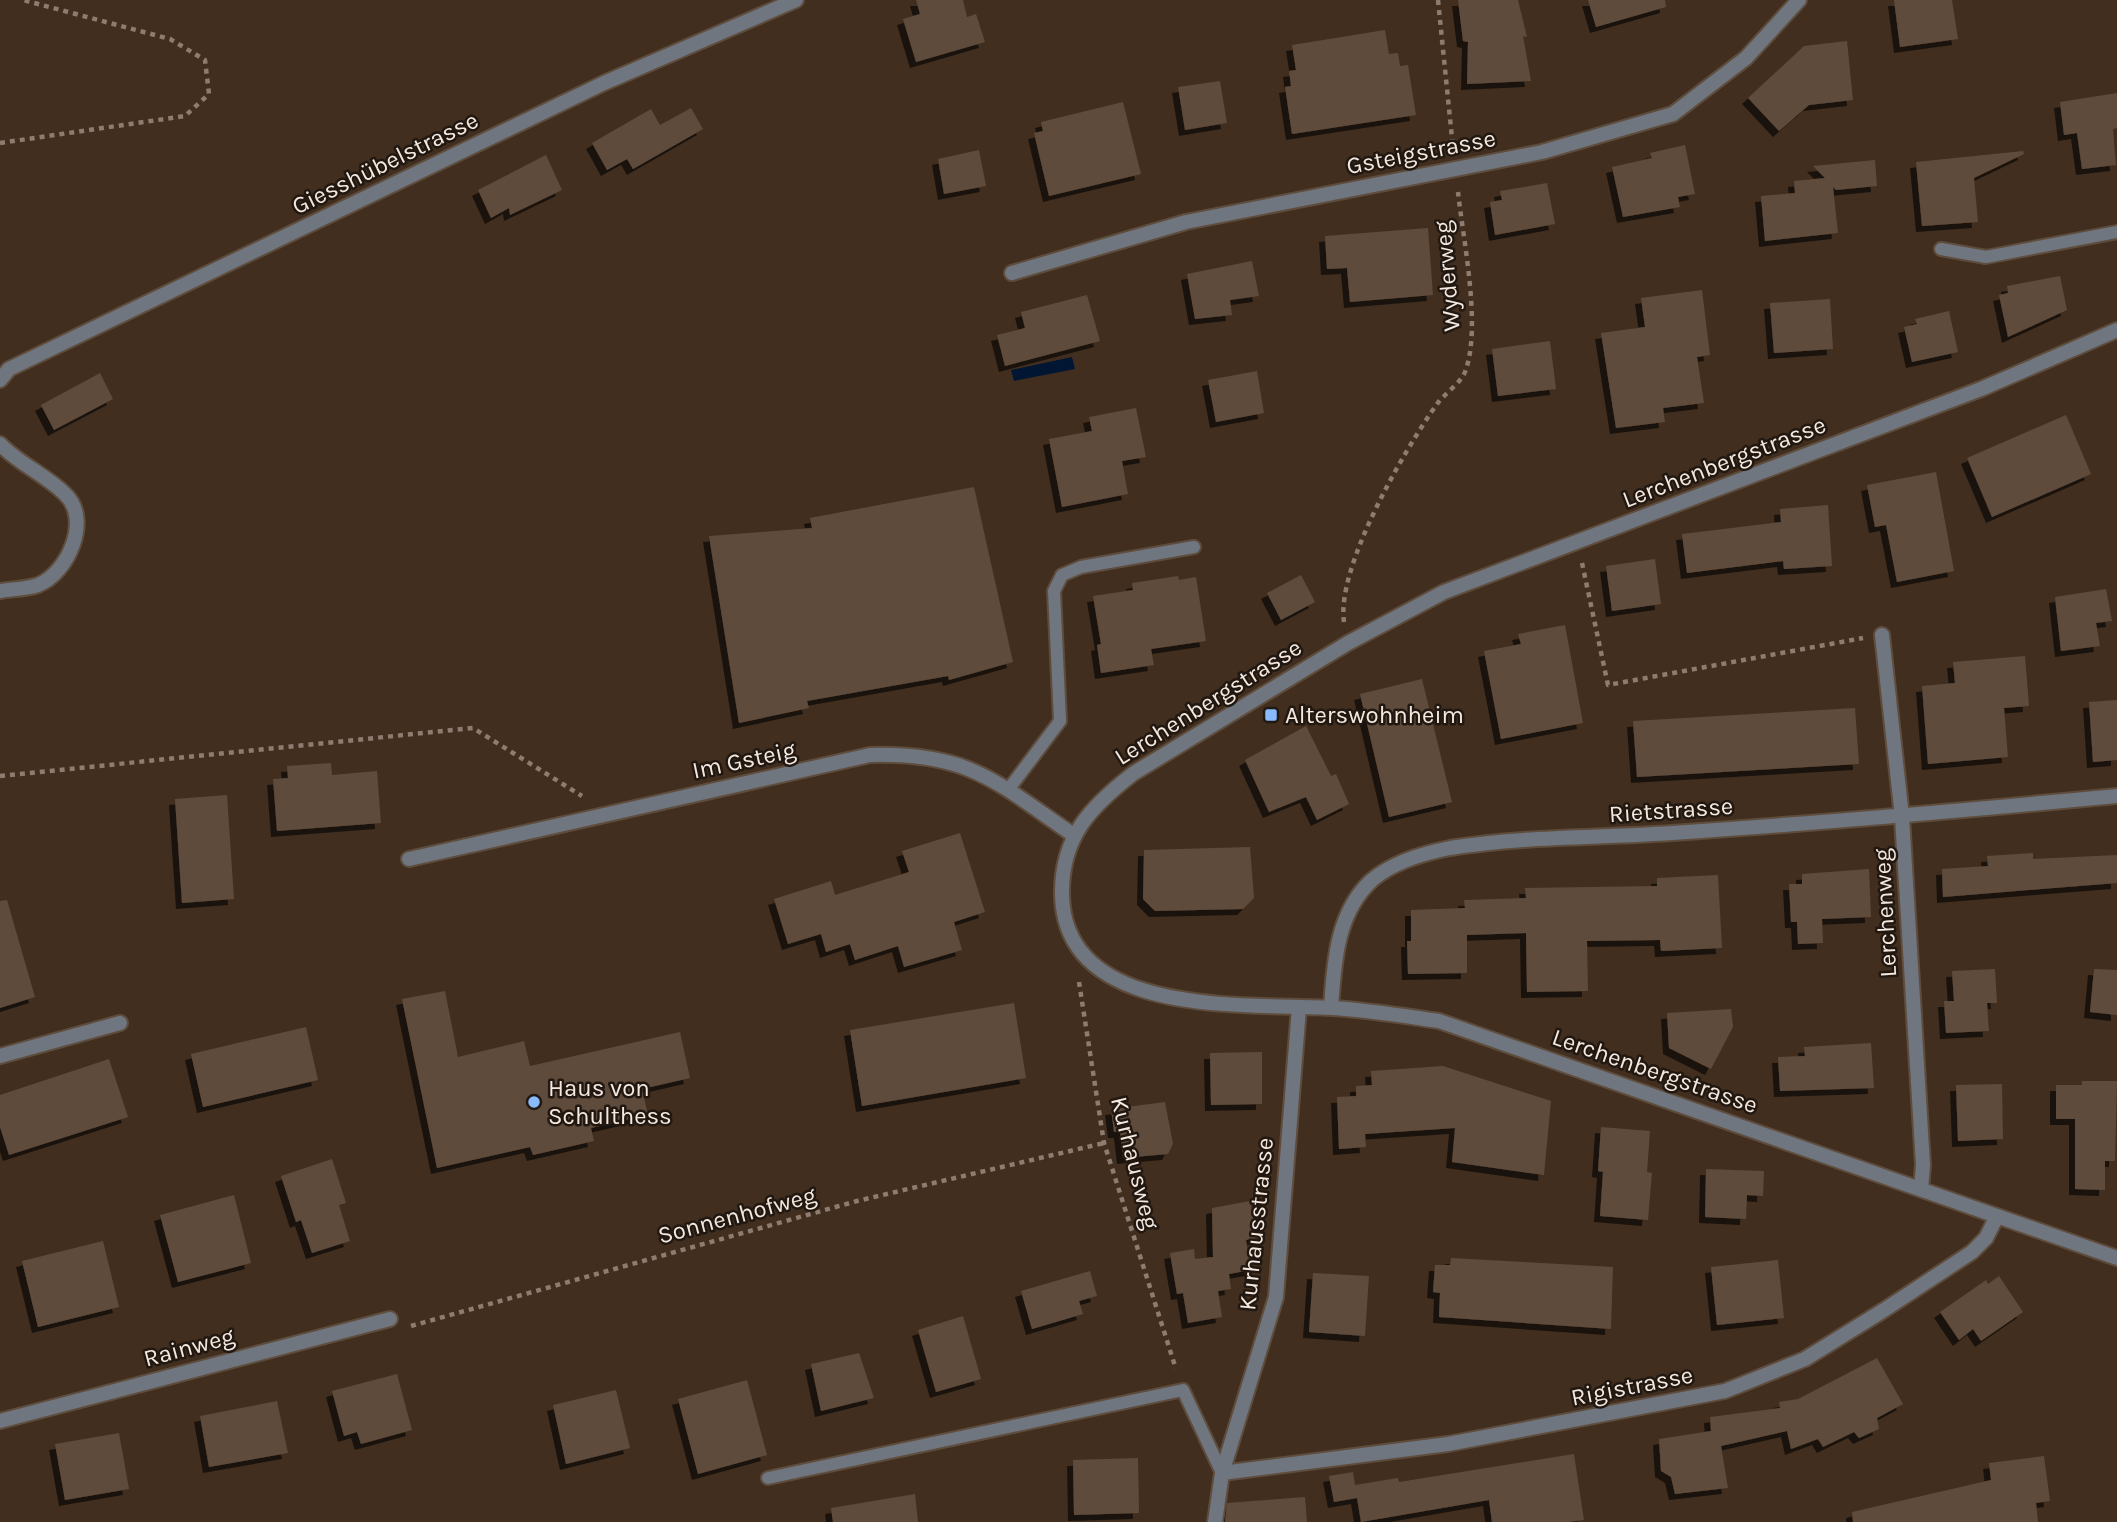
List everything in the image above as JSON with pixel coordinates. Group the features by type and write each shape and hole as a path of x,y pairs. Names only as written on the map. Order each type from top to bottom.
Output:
{"street":[{"name":"Giesshübelstrasse","path":"0,380 9,369 604,83 796,0"},
{"name":"Gsteigstrasse","path":"1012,273 1186,222 1542,152 1672,114 1746,58 1799,0"},
{"name":"Lerchenbergstrasse","path":"2117,330 1981,389 1444,592 1348,643 1134,773 1105,795 1072,835 1062,872 1062,905 1074,941 1095,965 1139,989 1186,1002 1331,1008 1439,1020 2117,1258"},
{"path":"0,444 67,495 76,516 75,540 63,566 38,585 0,591"},
{"name":"Lerchenweg","path":"1882,635 1902,817 1923,1165 1921,1189"},
{"name":"Im Gsteig","path":"409,859 870,755 924,756 955,762 983,773 1072,835"},
{"name":"Rietstrasse","path":"1331,1008 1334,958 1342,928 1357,899 1373,880 1420,855 1488,844 1902,817 2117,796"},
{"name":"Kurhausstrasse","path":"1215,1522 1222,1473 1276,1297 1299,1008"},
{"path":"0,1056 120,1023"},
{"name":"Rigistrasse","path":"1222,1473 1448,1444 1725,1391 1805,1359 1884,1310 1972,1252 1986,1238 1997,1216"},
{"name":"Rainweg","path":"0,1420 390,1319"}],"lane":[{"path":"1941,249 1986,257 2117,232"},
{"path":"1009,790 1060,721 1054,591 1062,575 1081,567 1194,547"},
{"path":"768,1478 1183,1390 1222,1473"}],"path":[{"path":"0,143 185,116 209,94 205,61 170,39 23,0"},
{"name":"Wyderweg","path":"1348,643 1343,615 1355,556 1381,496 1439,401 1464,374 1470,351 1471,309 1438,0"},
{"path":"1577,542 1608,685 1882,635"},
{"path":"0,776 473,728 609,813"},
{"name":"Kurhausweg","path":"1074,941 1104,1143 1131,1236 1183,1390"},
{"name":"Sonnenhofweg","path":"390,1319 394,1331 857,1201 1104,1143"}],"water":[{"path":"1072,357 1075,369 1014,381 1011,370"}],"building":[{"path":"916,0 963,0 967,17 976,14 985,42 916,62 903,19 920,14"},
{"path":"1458,0 1518,0 1527,37 1523,36 1531,81 1467,84 1468,42 1463,41"},
{"path":"1588,0 1665,0 1666,7 1596,27"},
{"path":"1894,0 1952,0 1958,39 1900,47"},
{"path":"1385,30 1389,54 1398,53 1400,66 1408,65 1416,115 1292,134 1285,87 1291,86 1289,71 1296,70 1292,45"},
{"path":"1847,41 1853,100 1809,105 1779,131 1748,98 1804,46"},
{"path":"1220,81 1227,123 1185,130 1178,87"},
{"path":"2117,93 2117,128 2113,129 2116,165 2082,169 2077,133 2064,135 2060,102"},
{"path":"1123,102 1141,174 1049,196 1034,133 1043,131 1041,122"},
{"path":"691,108 703,129 633,169 627,159 607,170 592,143 651,109 660,125"},
{"path":"1685,145 1695,194 1678,197 1680,207 1623,217 1612,167 1652,158 1650,153"},
{"path":"979,150 986,186 944,194 938,159"},
{"path":"2023,151 2024,154 1974,178 1978,222 1922,226 1916,162"},
{"path":"546,155 562,190 510,215 509,208 491,218 478,190"},
{"path":"1875,160 1877,186 1836,190 1833,187 1838,233 1765,241 1761,196 1795,193 1794,181 1825,178 1813,166"},
{"path":"1547,183 1555,224 1495,235 1490,202 1502,200 1500,191"},
{"path":"1428,228 1433,295 1350,302 1347,268 1327,269 1325,236"},
{"path":"1252,261 1259,296 1230,300 1232,315 1195,319 1187,274"},
{"path":"2060,276 2067,310 2008,337 1999,295 2008,293 2007,286"},
{"path":"1702,290 1710,355 1697,357 1704,403 1663,408 1665,422 1616,428 1601,333 1645,327 1641,298"},
{"path":"1087,295 1100,341 1005,366 997,335 1025,328 1021,312"},
{"path":"1830,299 1833,349 1774,353 1770,303"},
{"path":"1949,311 1958,352 1912,362 1904,327 1917,324 1915,319"},
{"path":"1550,341 1556,389 1498,396 1492,349"},
{"path":"1257,371 1264,413 1216,422 1208,380"},
{"path":"100,373 113,399 54,430 41,405"},
{"path":"1136,408 1146,457 1122,461 1128,494 1062,507 1049,439 1092,431 1089,417"},
{"path":"2066,415 2091,474 1992,517 1967,458"},
{"path":"1936,472 1954,571 1897,582 1886,525 1875,527 1867,485"},
{"path":"974,487 1013,662 949,680 948,676 807,701 809,708 739,723 709,536 812,528 810,518"},
{"path":"1828,505 1832,566 1784,569 1783,561 1687,573 1682,534 1781,522 1780,509"},
{"path":"1655,559 1661,604 1612,611 1606,566"},
{"path":"1301,575 1315,602 1281,620 1267,593"},
{"path":"1178,576 1179,580 1196,577 1206,641 1151,649 1154,665 1101,673 1097,645 1101,644 1093,596 1133,590 1132,583"},
{"path":"2106,589 2112,621 2096,623 2100,646 2061,651 2055,597"},
{"path":"1565,625 1583,723 1501,739 1484,651 1521,644 1518,634"},
{"path":"2025,656 2029,706 2004,708 2008,757 1928,764 1922,686 1955,683 1953,662"},
{"path":"1422,679 1452,802 1389,817 1360,694"},
{"path":"2117,700 2117,760 2093,762 2089,702"},
{"path":"1855,708 1859,764 1637,777 1633,721"},
{"path":"1306,726 1331,776 1336,774 1349,804 1317,820 1306,797 1269,812 1245,760"},
{"path":"331,763 332,775 377,771 381,823 277,831 273,779 288,778 287,766"},
{"path":"227,795 234,899 182,903 175,799"},
{"path":"960,833 985,912 954,922 962,950 904,967 898,946 855,960 850,944 826,952 821,934 788,944 774,899 831,881 835,895 909,872 902,851"},
{"path":"1250,847 1254,898 1243,909 1155,911 1143,899 1144,850"},
{"path":"2033,853 2033,859 2117,855 2117,883 1943,897 1942,869 1988,866 1987,856"},
{"path":"1869,869 1871,917 1822,919 1823,943 1798,944 1797,922 1791,922 1789,884 1802,884 1802,874"},
{"path":"1718,875 1722,948 1661,951 1660,940 1587,941 1588,991 1527,992 1526,933 1467,935 1467,973 1408,974 1407,941 1411,941 1411,910 1465,908 1464,900 1526,898 1525,888 1657,886 1657,878"},
{"path":"7,900 35,997 0,1008 0,901"},
{"path":"1995,969 1997,1003 1987,1003 1989,1031 1946,1033 1944,1001 1954,1001 1952,971"},
{"path":"2094,969 2117,970 2117,1015 2090,1012"},
{"name":"Haus von Schulthess","path":"445,991 458,1057 524,1041 530,1066 680,1032 690,1078 642,1089 648,1115 591,1128 594,1141 533,1155 530,1147 437,1168 402,999"},
{"path":"1014,1003 1026,1078 862,1106 850,1030"},
{"path":"1731,1009 1733,1027 1711,1069 1669,1048 1667,1013"},
{"path":"306,1027 318,1080 203,1107 191,1054"},
{"path":"1871,1043 1874,1088 1780,1091 1778,1057 1805,1056 1804,1047"},
{"path":"1262,1052 1262,1104 1211,1105 1210,1053"},
{"path":"109,1059 128,1117 9,1155 0,1127 0,1095"},
{"path":"1443,1066 1551,1101 1544,1175 1452,1162 1455,1128 1365,1134 1366,1147 1339,1149 1337,1097 1356,1096 1356,1086 1372,1085 1371,1071"},
{"path":"2082,1081 2117,1081 2115,1161 2105,1161 2105,1190 2075,1189 2075,1119 2056,1119 2056,1085 2082,1085"},
{"path":"2002,1084 2003,1139 1958,1141 1956,1085"},
{"path":"1165,1102 1173,1144 1168,1154 1123,1158 1120,1132 1114,1132 1111,1109"},
{"path":"1601,1127 1650,1131 1647,1172 1652,1173 1648,1220 1600,1216 1603,1172 1598,1171"},
{"path":"332,1159 346,1203 339,1205 350,1241 312,1253 301,1220 296,1222 281,1176"},
{"path":"1706,1169 1764,1171 1763,1196 1747,1195 1746,1219 1705,1217"},
{"path":"234,1195 251,1263 178,1282 160,1215"},
{"path":"1250,1201 1257,1238 1246,1240 1251,1270 1229,1274 1231,1289 1218,1291 1222,1317 1188,1323 1183,1293 1177,1294 1170,1253 1194,1249 1195,1259 1213,1257 1212,1208"},
{"path":"103,1241 119,1307 38,1327 22,1261"},
{"path":"1451,1258 1613,1267 1611,1329 1439,1317 1440,1293 1433,1292 1435,1265 1450,1265"},
{"path":"1778,1260 1784,1318 1717,1325 1711,1267"},
{"path":"1090,1271 1097,1296 1079,1301 1083,1314 1032,1329 1021,1291"},
{"path":"1313,1273 1369,1276 1365,1336 1309,1332"},
{"path":"1999,1276 2023,1312 1981,1341 1973,1329 1959,1340 1940,1312 1986,1280 1988,1284"},
{"path":"963,1316 981,1379 936,1392 918,1330"},
{"path":"859,1353 874,1398 821,1411 811,1364"},
{"path":"1877,1358 1903,1404 1877,1418 1879,1429 1859,1438 1854,1432 1823,1447 1818,1439 1791,1449 1787,1431 1721,1446 1728,1488 1675,1494 1671,1477 1661,1471 1659,1439 1711,1431 1710,1417 1780,1408 1779,1402 1798,1399"},
{"path":"397,1374 412,1430 361,1444 357,1432 344,1436 332,1391"},
{"path":"747,1380 767,1455 698,1474 678,1399"},
{"path":"616,1390 630,1448 566,1464 553,1405"},
{"path":"277,1401 288,1453 209,1467 200,1416"},
{"path":"119,1433 129,1489 65,1500 55,1444"},
{"path":"1574,1454 1584,1520 1568,1522 1492,1522 1489,1500 1361,1522 1357,1498 1334,1502 1329,1476 1353,1472 1355,1485 1398,1478 1399,1482"},
{"path":"2044,1456 2050,1501 2036,1503 2038,1522 1853,1522 1852,1512 1991,1480 1989,1463"},
{"path":"1138,1458 1139,1513 1074,1515 1073,1460"},
{"path":"915,1494 918,1522 833,1522 831,1508"},
{"path":"1305,1497 1307,1522 1225,1522 1227,1503"}],"place":[{"name":"Alterswohnheim","path":"1271,715"},
{"name":"Haus von Schulthess","path":"534,1102"}]}
